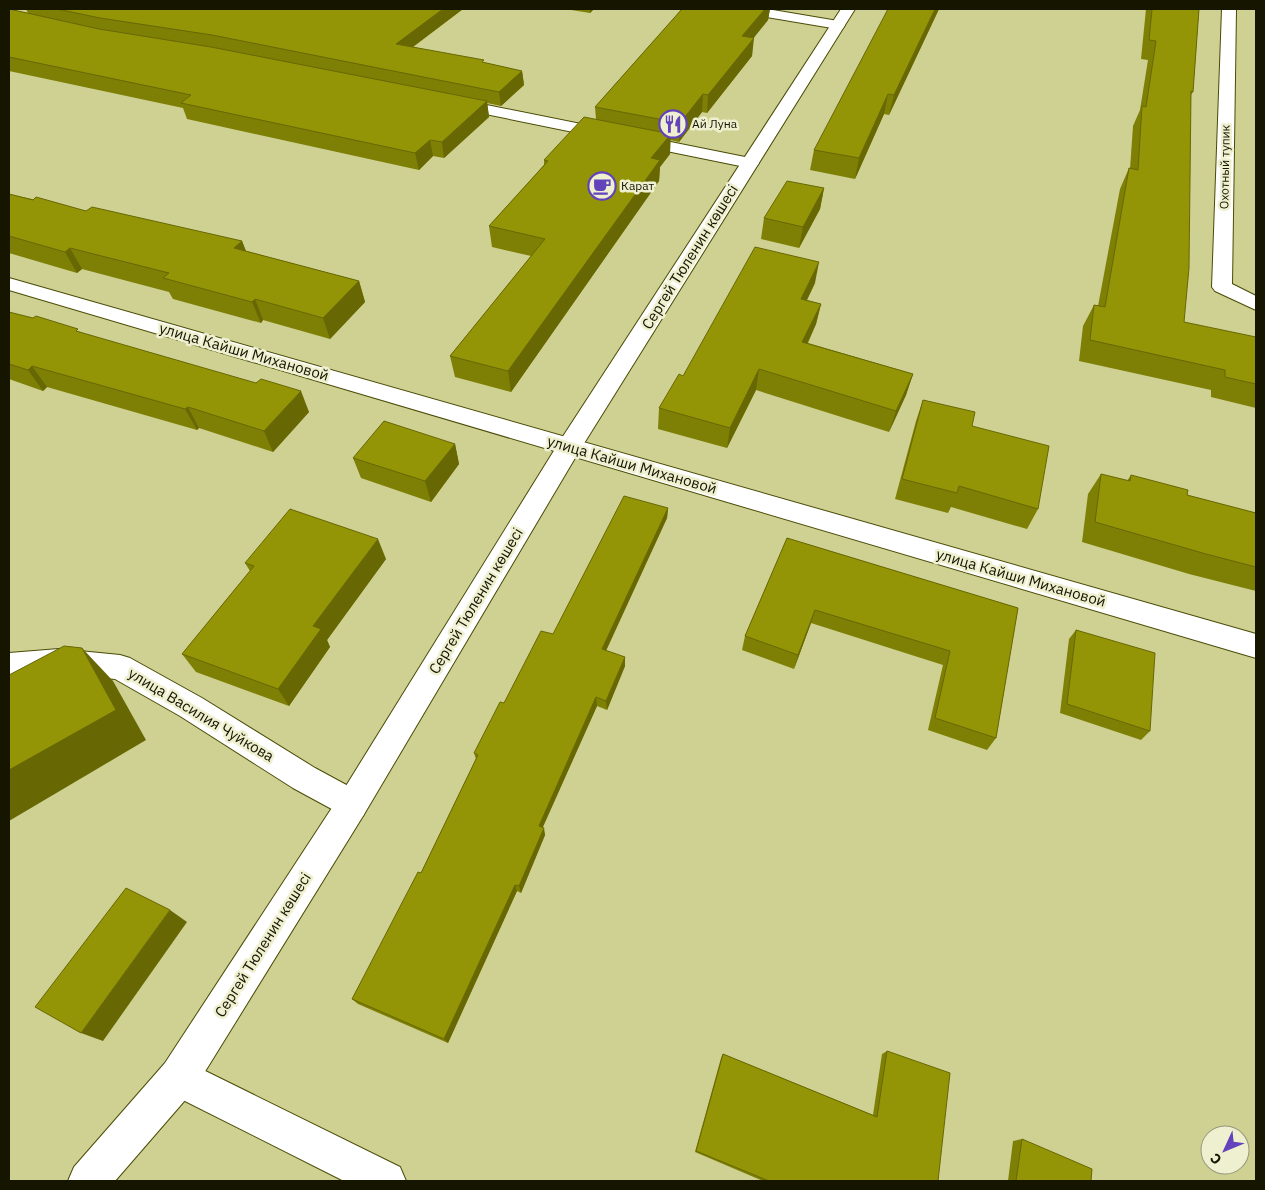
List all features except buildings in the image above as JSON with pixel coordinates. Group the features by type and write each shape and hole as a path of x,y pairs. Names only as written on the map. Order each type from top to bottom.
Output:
{"street":[{"path":"743,9 843,17"},
{"name":"Охотный тупик","path":"1229,9 1222,287 1256,304"},
{"name":"Сергей Тюленин көшесі","path":"88,1181 179,1077 352,805 569,447 843,17"},
{"path":"435,100 750,163"},
{"name":"улица Кайши Михановой","path":"9,284 1256,646"},
{"path":"9,687 59,660"},
{"name":"улица Василия Чуйкова","path":"9,665 59,660 120,667 191,707 304,778 352,805"},
{"path":"179,1077 386,1181"}],"place":[{"name":"Ай Луна","path":"673,124"},
{"name":"Карат","path":"602,186"}]}
